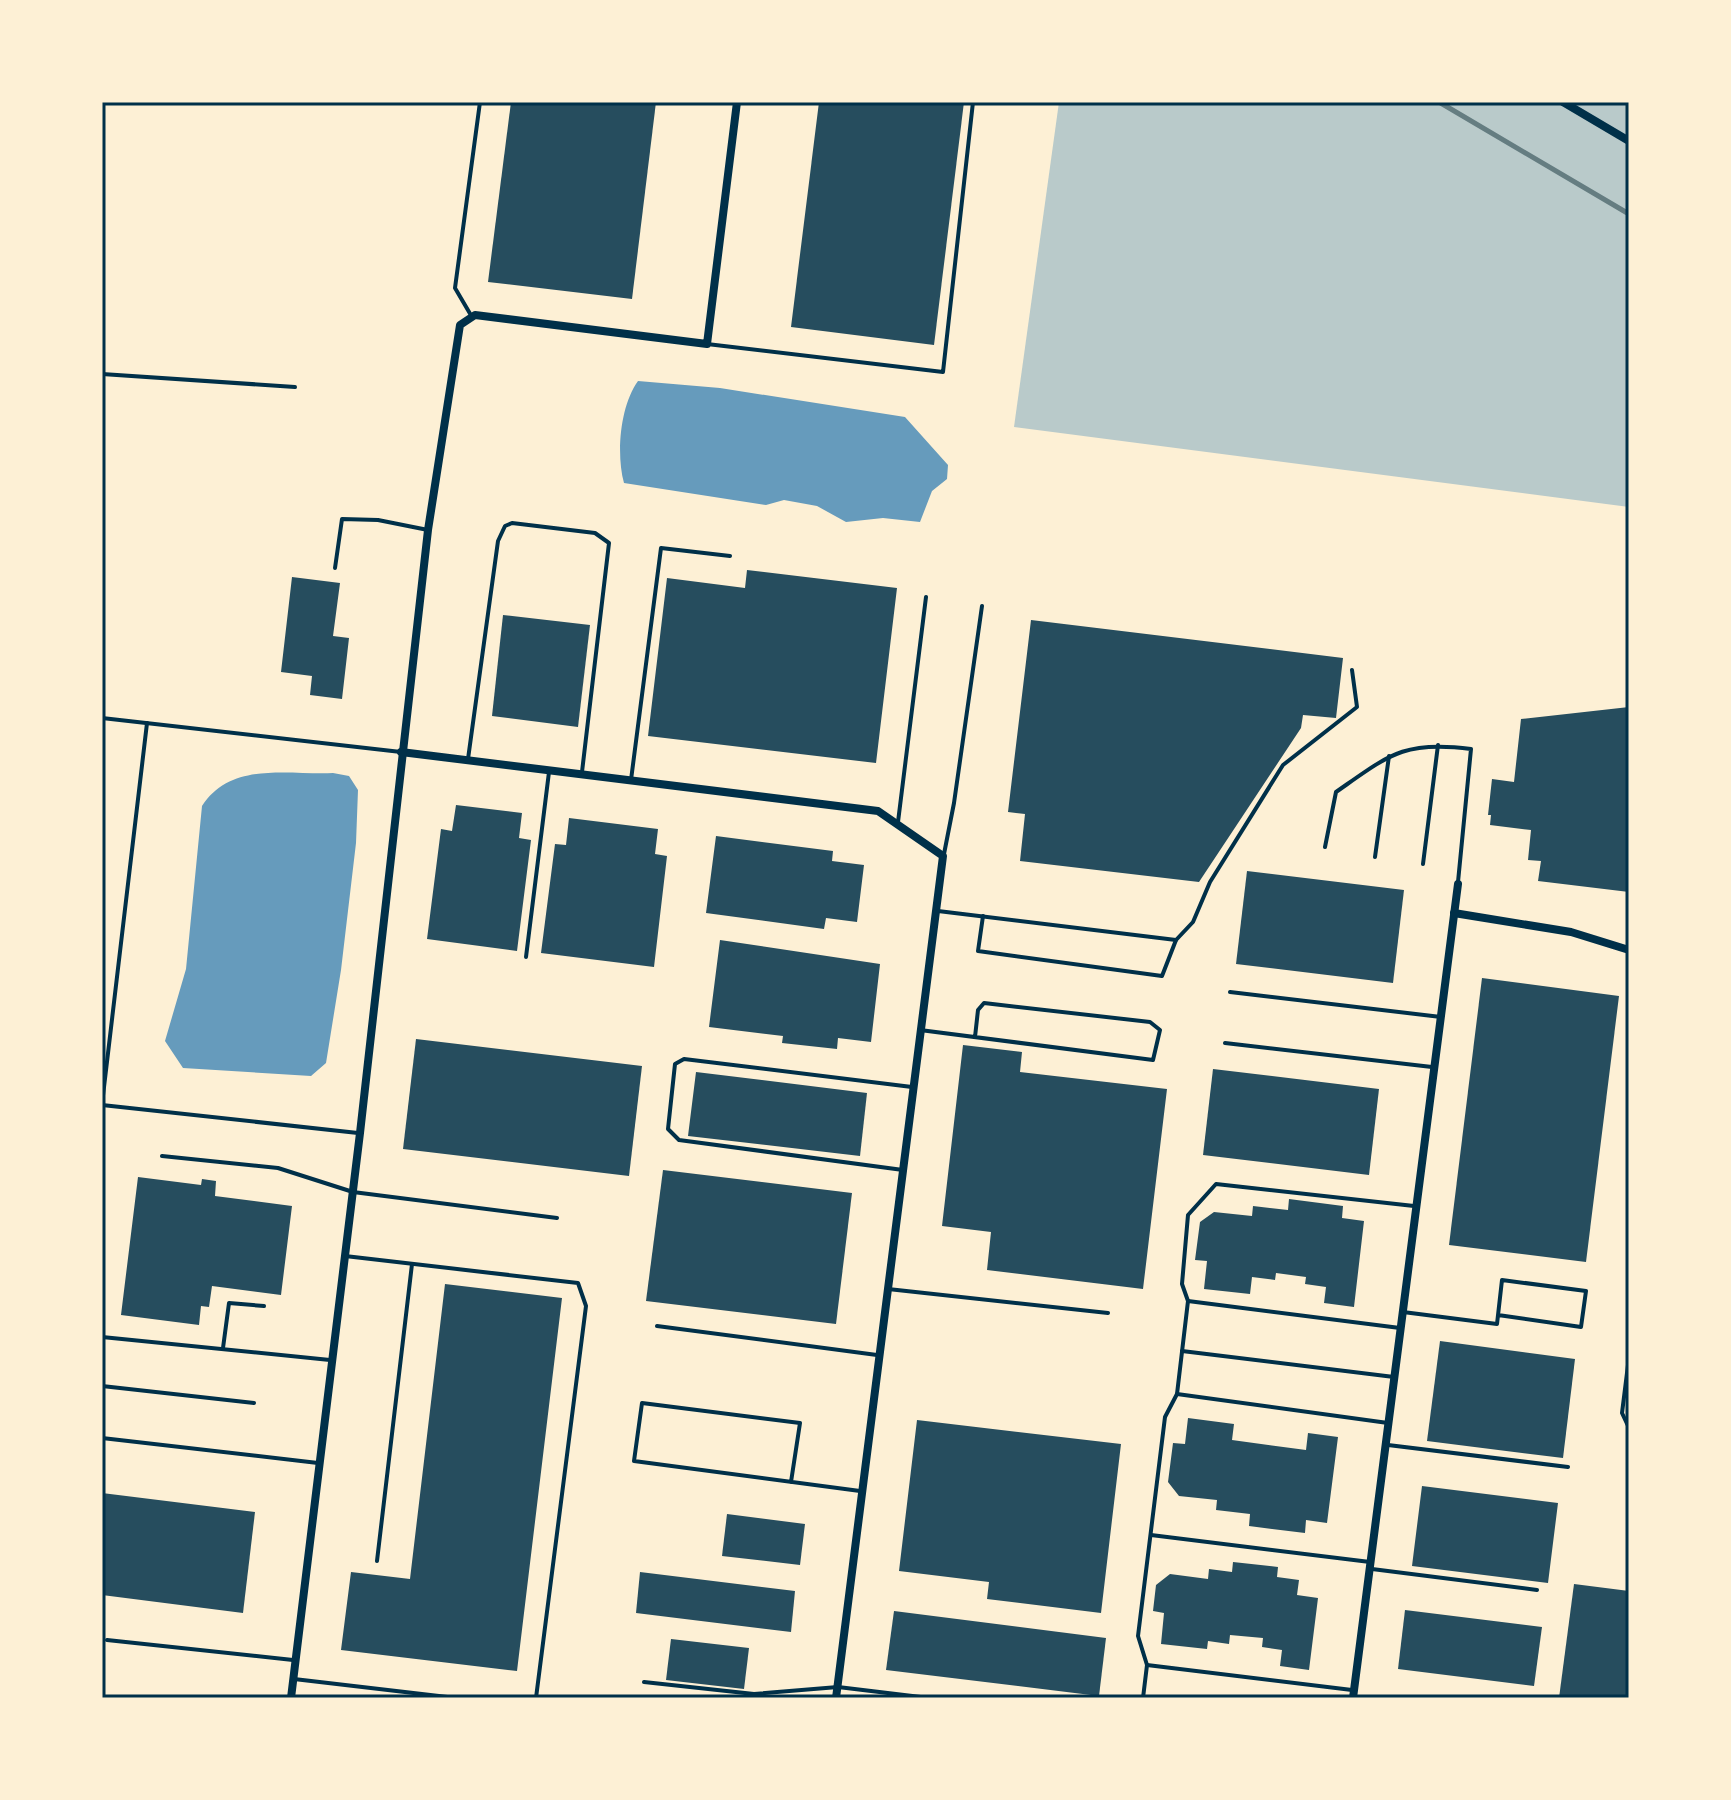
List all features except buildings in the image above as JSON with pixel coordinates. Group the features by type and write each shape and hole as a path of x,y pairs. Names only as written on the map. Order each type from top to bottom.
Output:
{"street":[{"path":"291,1698 360,1133 428,530 460,325 472,317 707,344 737,102"},
{"path":"1563,102 1629,141"},
{"path":"401,752 878,811 943,856 836,1698"},
{"path":"1354,1694 1458,884"},
{"path":"1454,913 1571,932 1629,950"}],"lane":[{"path":"472,317 455,288 480,102"},
{"path":"707,344 943,372 973,102"},
{"path":"102,374 295,387"},
{"path":"335,568 342,519 378,520 428,530"},
{"path":"468,759 500,533 512,523 581,531 602,535 609,549 582,774"},
{"path":"631,780 661,548 730,556"},
{"path":"898,825 926,597"},
{"path":"943,856 954,803 982,606"},
{"path":"983,916 978,951 1162,976 1176,940 1193,922 1216,871 1283,765 1357,707 1352,670"},
{"path":"102,718 401,752"},
{"path":"147,723 102,1104 360,1133"},
{"path":"1423,864 1438,745"},
{"path":"1325,847 1336,792 1389,756 1409,747 1438,745 1471,749 1458,884"},
{"path":"1375,857 1389,756"},
{"path":"526,957 549,770"},
{"path":"936,911 1176,940"},
{"path":"1230,992 1441,1017"},
{"path":"920,1030 1153,1060 1160,1030 1150,1022 984,1003 978,1010 975,1037"},
{"path":"1225,1043 1434,1067"},
{"path":"903,1170 679,1140 668,1129 675,1064 684,1059 914,1087"},
{"path":"162,1156 278,1168 353,1192 557,1218"},
{"path":"1143,1698 1147,1665 1138,1636 1165,1417 1177,1394 1188,1301 1182,1284 1188,1215 1216,1184 1416,1207"},
{"path":"345,1256 578,1283 586,1306 536,1698"},
{"path":"377,1561 412,1264"},
{"path":"1403,1312 1497,1324 1498,1315 1502,1280 1586,1291 1581,1327 1498,1315"},
{"path":"888,1289 1108,1313"},
{"path":"1188,1301 1401,1329"},
{"path":"223,1348 229,1303 264,1306"},
{"path":"657,1326 880,1355"},
{"path":"102,1337 332,1361"},
{"path":"1182,1351 1394,1377"},
{"path":"1629,1357 1622,1413 1629,1428"},
{"path":"102,1386 254,1403"},
{"path":"1177,1394 1388,1423"},
{"path":"791,1482 800,1423 642,1403 634,1461 791,1482 862,1491"},
{"path":"102,1438 320,1463"},
{"path":"1385,1445 1568,1467"},
{"path":"1151,1535 1537,1590"},
{"path":"107,1640 296,1660"},
{"path":"1147,1665 1354,1694"},
{"path":"294,1679 456,1698"},
{"path":"644,1682 754,1694 838,1687 929,1698"}],"shaded area":[{"path":"1059,102 1629,102 1629,507 1014,427"}],"water":[{"path":"638,381 720,388 905,417 948,465 947,479 932,491 920,522 883,518 846,522 817,506 784,500 766,505 624,483 620,458 621,430 627,403"},
{"path":"279,772 349,776 358,790 356,843 326,1063 311,1076 183,1068 165,1041 186,969 202,806 228,782 244,776"}],"railway":[{"path":"1439,102 1629,214"}]}
